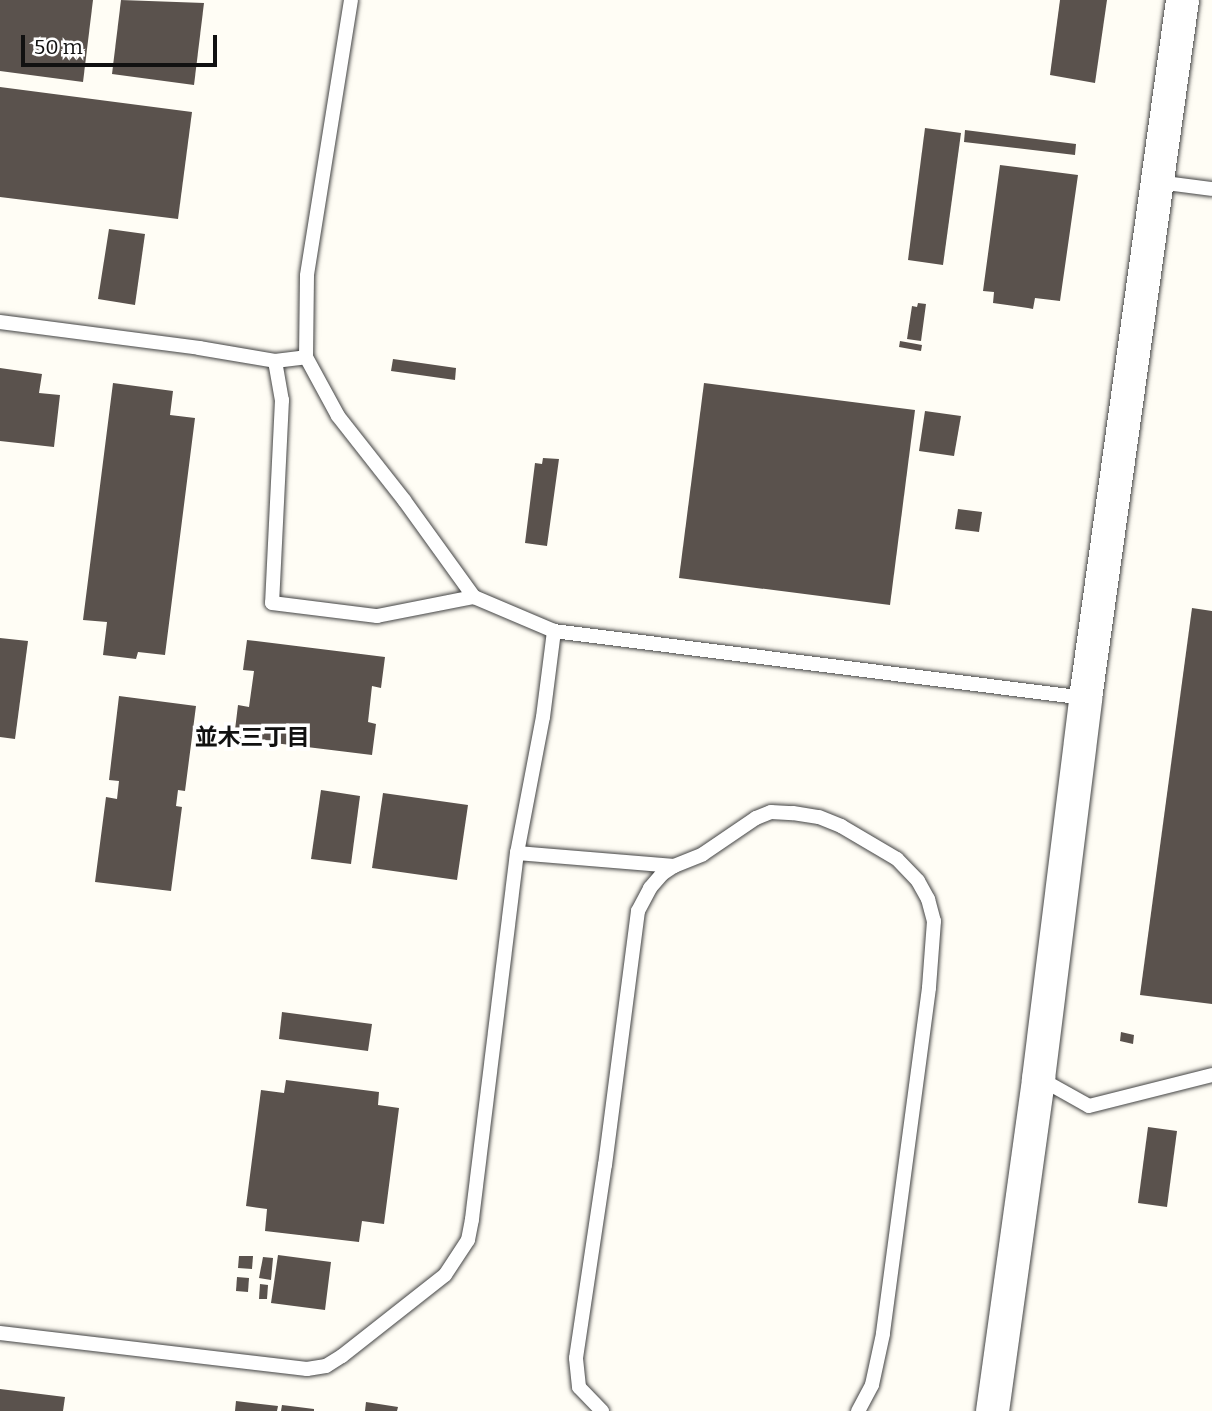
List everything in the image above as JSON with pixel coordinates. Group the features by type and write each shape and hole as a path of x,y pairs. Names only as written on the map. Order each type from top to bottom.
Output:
{"street":[{"path":"992,1411 1038,1078 1085,698 1182,0"}],"lane":[{"path":"351,0 307,276 306,357 338,416 404,500 474,597 554,631 1085,698"},
{"path":"1158,182 1212,189"},
{"path":"0,322 199,348 275,361 306,357"},
{"path":"275,361 282,400 272,603 377,616 474,597"},
{"path":"0,1333 307,1369 326,1366 342,1356 445,1275 468,1241 472,1219 517,853 543,717 554,631"},
{"path":"602,1411 579,1387 576,1358 605,1165 638,911 650,888 662,874 704,854 756,818 771,812 819,817 841,825 897,859 918,881 928,899 934,921 914,1115 883,1334 872,1385 858,1411"},
{"path":"517,853 674,866"},
{"path":"1038,1078 1089,1106 1212,1075"}],"building":[{"path":"0,0 93,0 83,82 0,71"},
{"path":"121,0 204,3 194,85 112,74"},
{"path":"1060,0 1107,0 1095,83 1050,75"},
{"path":"0,87 192,112 178,219 0,197"},
{"path":"925,128 961,133 943,265 908,260"},
{"path":"965,130 1076,144 1075,155 964,142"},
{"path":"1000,165 1078,175 1060,301 1035,298 1033,309 993,303 994,292 983,291"},
{"path":"109,229 145,234 135,305 98,299"},
{"path":"918,303 926,304 921,341 907,339 912,306 917,307"},
{"path":"900,341 922,345 921,351 899,347"},
{"path":"393,359 456,368 455,380 391,371"},
{"path":"0,368 42,374 39,393 60,395 54,447 0,441"},
{"path":"113,383 173,391 170,415 195,418 165,655 138,652 136,659 103,655 107,622 83,620"},
{"path":"704,383 915,410 890,605 679,578"},
{"path":"925,411 961,416 954,456 919,451"},
{"path":"543,458 559,459 547,546 525,543 535,463 542,464"},
{"path":"958,509 982,512 979,532 955,529"},
{"path":"1192,608 1212,611 1212,1004 1140,995"},
{"path":"0,638 28,641 15,739 0,737"},
{"path":"247,640 385,657 381,688 372,686 368,722 376,724 372,755 234,738 238,705 249,707 254,671 243,670"},
{"path":"119,696 196,706 185,791 178,790 176,806 182,807 171,891 95,882 106,797 117,799 119,781 109,780"},
{"path":"321,790 360,796 351,864 311,859"},
{"path":"383,793 468,805 457,880 372,868"},
{"path":"282,1012 372,1024 368,1051 279,1039"},
{"path":"1121,1032 1134,1035 1133,1044 1120,1041"},
{"path":"286,1080 379,1092 378,1105 399,1108 384,1224 362,1221 359,1242 265,1231 267,1209 246,1206 261,1090 284,1093"},
{"path":"1148,1127 1177,1131 1167,1207 1138,1203"},
{"path":"278,1255 331,1262 325,1310 271,1303"},
{"path":"239,1256 253,1256 252,1269 238,1268"},
{"path":"263,1257 273,1258 271,1280 259,1278"},
{"path":"237,1277 249,1278 248,1292 236,1291"},
{"path":"260,1284 268,1285 267,1299 259,1299"},
{"path":"0,1389 65,1397 63,1411 0,1411"},
{"path":"236,1401 278,1406 277,1411 235,1411"},
{"path":"366,1402 398,1407 397,1411 365,1411"},
{"path":"282,1405 314,1409 314,1411 281,1411"}],"district":[{"name":"並木三丁目","path":"252,737"}]}
